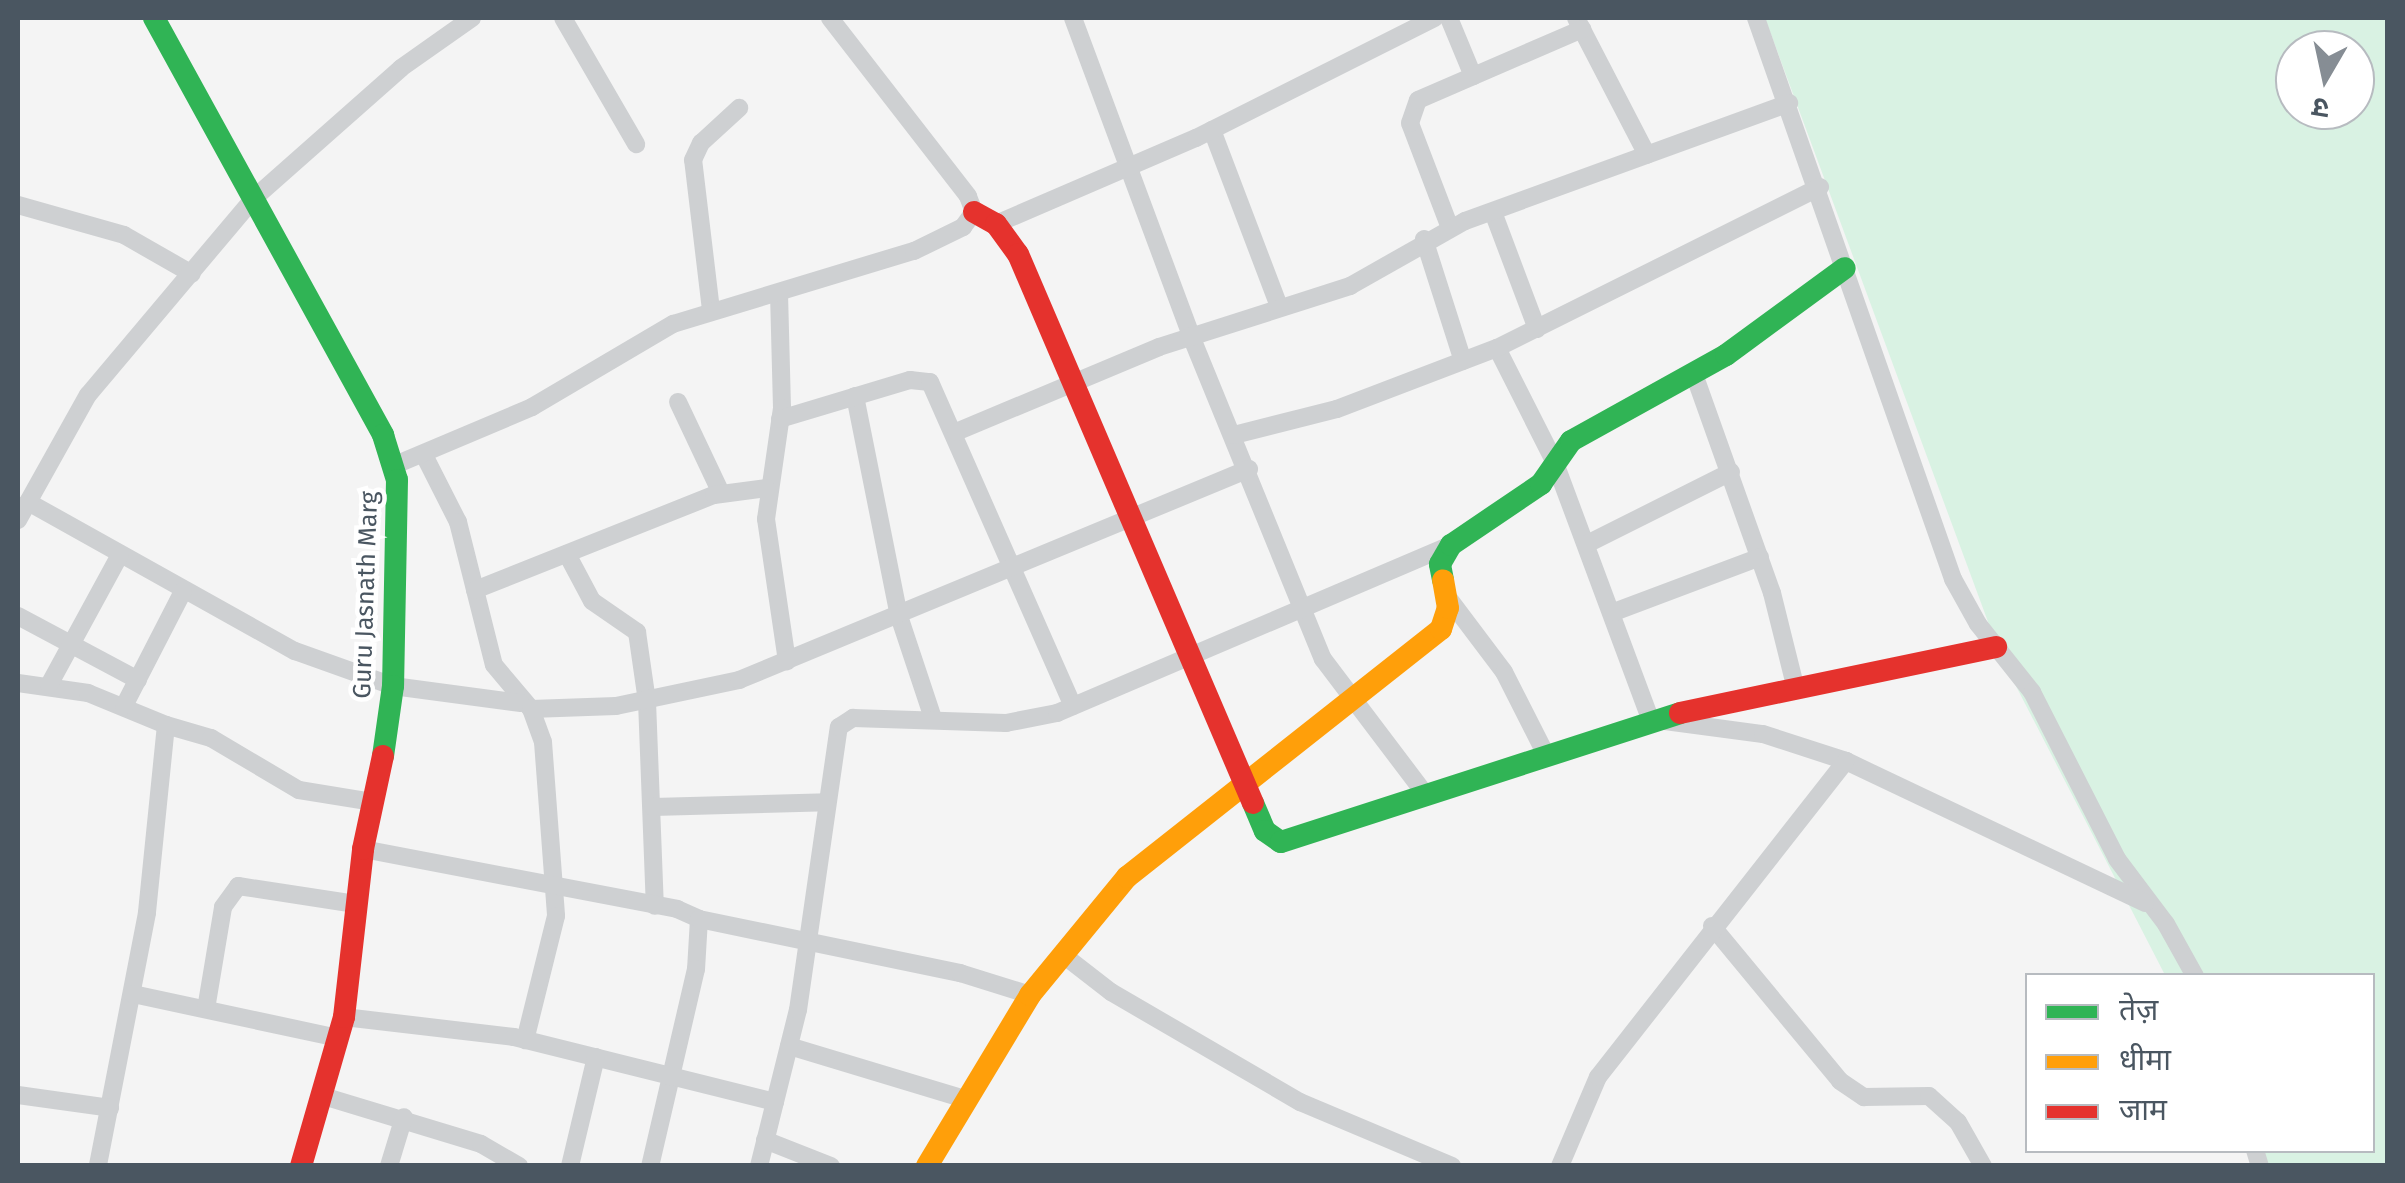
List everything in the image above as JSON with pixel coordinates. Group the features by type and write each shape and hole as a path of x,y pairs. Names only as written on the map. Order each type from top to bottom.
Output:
{"street":[{"name":"Guru Jasnath Marg","path":"154,18 210,110 252,200 395,465 393,686 363,849 341,1028 301,1166"},
{"path":"18,520 88,395 252,200 400,68 472,18"},
{"path":"562,18 636,144"},
{"path":"830,18 956,177 974,212 996,224 1018,254 1265,831 1281,842 1544,751 1650,719 1996,646"},
{"path":"1073,18 1191,336 1307,610 1323,659 1426,794"},
{"path":"996,224 1212,130 1434,18"},
{"path":"1449,18 1472,76"},
{"path":"1756,18 1820,187 1953,579 2042,710 2117,859 2154,908 2192,973"},
{"path":"1450,228 1410,123 1418,100 1579,23 1646,155"},
{"path":"956,432 1191,336 1350,286 1424,239 1450,228 1789,103"},
{"path":"711,310 693,160 701,143 739,108"},
{"path":"1212,130 1279,306"},
{"path":"1234,435 1337,409 1497,348 1820,187"},
{"path":"18,205 124,235 192,274"},
{"path":"395,465 532,407 619,352 711,310 914,252 952,235 974,212"},
{"path":"1493,212 1537,329"},
{"path":"1424,239 1463,361"},
{"path":"758,1166 788,1046 808,938 839,727 853,718 933,718 1006,724 1073,706 1307,610 1451,545 1541,484 1584,432 1694,374 1845,268"},
{"path":"780,293 780,419 767,488 768,552 787,661"},
{"path":"1497,348 1556,463 1614,612 1650,719"},
{"path":"1694,374 1760,557 1796,690"},
{"path":"780,419 921,378 938,392 1073,706"},
{"path":"854,396 900,616 933,718"},
{"path":"678,402 721,493"},
{"path":"424,455 454,512 500,680 528,706 543,742 554,888 551,945 525,1040"},
{"path":"28,502 295,652 393,686 528,706 647,701 722,685 900,616 1249,470"},
{"path":"1587,544 1731,472"},
{"path":"475,590 721,493 767,488"},
{"path":"927,1166 1030,995 1150,854 1248,784 1441,629 1446,595 1440,564 1451,545"},
{"path":"567,554 592,600 636,632 647,701 654,906"},
{"path":"50,685 120,555"},
{"path":"1614,612 1760,557"},
{"path":"124,706 183,592"},
{"path":"1446,595 1504,672 1544,751"},
{"path":"18,616 138,680"},
{"path":"18,683 50,685 124,706 166,725 211,738 299,790 372,802"},
{"path":"1650,719 1764,734 1846,760 2154,908"},
{"path":"98,1166 133,994 166,725"},
{"path":"1560,1166 1598,1076 1846,760"},
{"path":"653,807 827,802"},
{"path":"363,849 808,938 1030,995"},
{"path":"206,1010 223,908 238,886 356,904"},
{"path":"650,1166 703,934 699,919"},
{"path":"1712,926 1840,1081 1864,1097 1929,1096 1958,1122 1983,1166"},
{"path":"1062,954 1111,992 1300,1102 1452,1166"},
{"path":"133,994 206,1010 341,1028 525,1040 775,1102"},
{"path":"788,1046 965,1099"},
{"path":"570,1166 596,1057"},
{"path":"18,1095 110,1108"},
{"path":"323,1096 404,1117 519,1166"},
{"path":"390,1166 404,1117"},
{"path":"765,1140 831,1166"}],"green space":[{"path":"1765,18 2387,18 2387,1165 2265,1165 2257,1153 2375,1153 2375,973 2164,973 2001,657"}],"traffic: fast":[{"path":"154,18 383,435 397,480 393,686 383,756"},
{"path":"1443,580 1440,564 1451,545 1541,484 1571,441 1726,355 1845,268"},
{"path":"1253,803 1265,831 1281,842 1680,713"}],"traffic: slow":[{"path":"927,1166 1030,995 1127,877 1441,629 1448,608 1443,580"}],"traffic: jam":[{"path":"974,212 996,224 1018,254 1253,803"},
{"path":"1680,713 1996,647"},
{"path":"301,1166 344,1017 363,849 383,756"}]}
